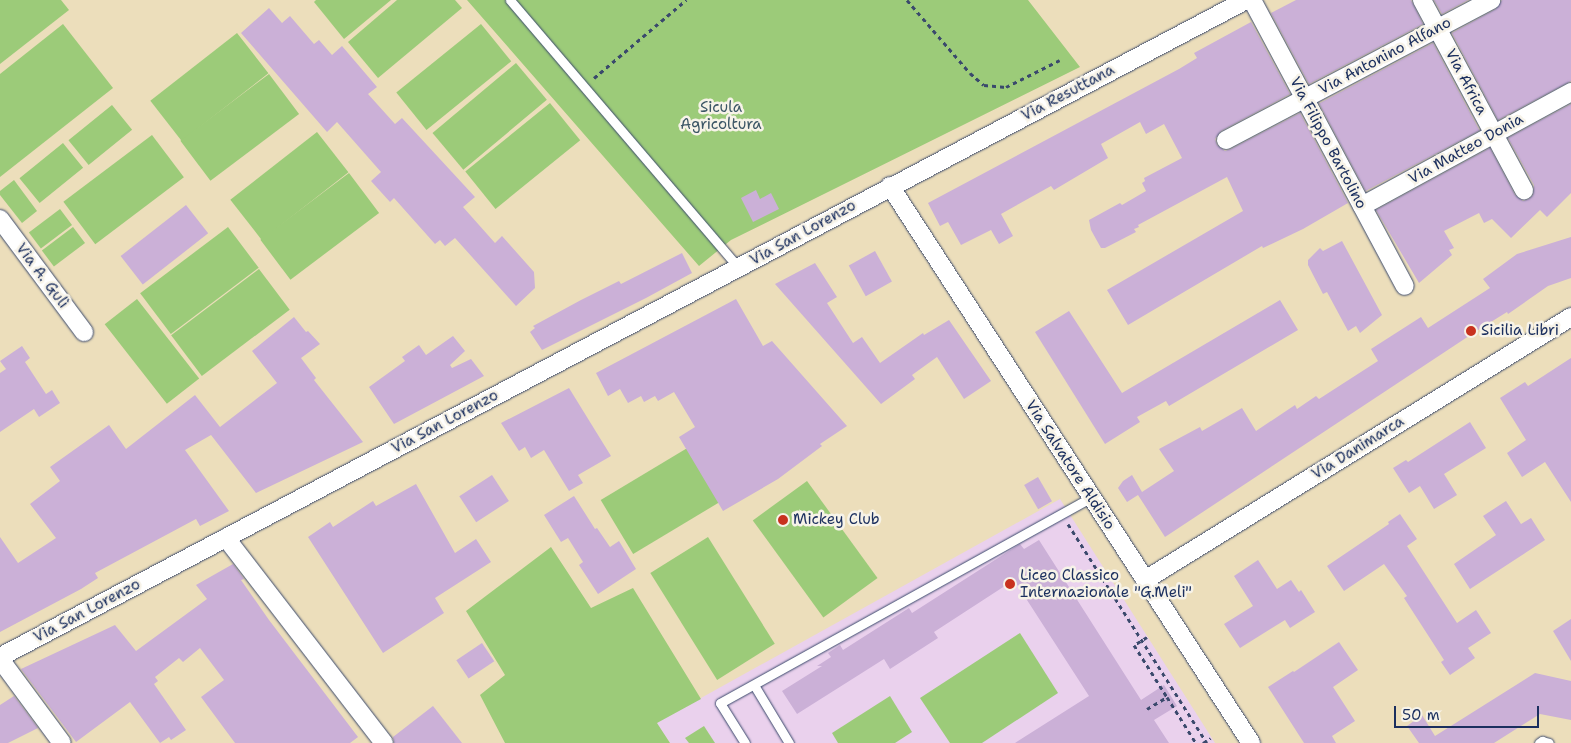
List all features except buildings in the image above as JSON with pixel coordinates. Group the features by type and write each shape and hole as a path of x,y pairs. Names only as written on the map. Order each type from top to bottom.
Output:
{"street":[{"name":"Via Resuttana","path":"890,186 1246,0"},
{"name":"Via Filippo Bartolino","path":"1252,0 1405,286"},
{"name":"Via Africa","path":"1422,0 1524,190"},
{"name":"Via Antonino Alfano","path":"1226,140 1491,0"},
{"name":"Via Matteo Donia","path":"1362,206 1571,92"},
{"name":"Via San Lorenzo","path":"0,658 739,268 890,186"},
{"name":"Via Salvatore Aldisio","path":"890,186 1251,743"},
{"name":"Via A. Gulì","path":"0,219 84,332"},
{"name":"Via Danimarca","path":"1145,580 1571,317"},
{"path":"226,538 384,743"},
{"path":"0,658 62,743"}],"lane":[{"path":"510,0 739,268"},
{"path":"745,743 720,703 1092,497"},
{"path":"754,685 789,743"},
{"path":"1539,743 1542,741 1549,743"}],"path":[{"path":"584,86 686,0"},
{"path":"907,0 970,73 984,85 992,88 1006,87 1060,60"},
{"path":"1062,514 1205,742 1211,738"},
{"path":"1147,637 1134,645 1196,743"},
{"path":"1147,709 1166,697"}],"shaded area":[{"name":"Liceo Classico Internazionale \"G.Meli\"","path":"1060,499 1215,743 670,743 656,723"}],"green space":[{"path":"0,0 61,0 69,10 0,64"},
{"path":"316,0 391,0 344,39 314,2"},
{"path":"397,0 455,0 462,8 378,78 348,42"},
{"name":"Sicula Agricoltura","path":"467,0 1028,0 1080,67 731,240 699,266"},
{"path":"63,24 113,88 0,177 0,74"},
{"path":"481,24 511,61 426,130 396,93"},
{"path":"237,33 268,73 182,141 150,101"},
{"path":"516,63 547,100 463,170 433,133"},
{"path":"269,74 299,114 210,181 180,141"},
{"path":"550,103 580,140 495,209 465,172"},
{"path":"112,105 132,130 89,165 68,140"},
{"path":"317,132 348,172 262,240 230,200"},
{"path":"152,135 184,177 95,244 63,202"},
{"path":"63,143 83,168 40,203 19,178"},
{"path":"349,173 379,213 290,280 260,240"},
{"path":"14,180 37,211 22,223 0,195 0,191"},
{"path":"60,209 72,225 41,248 29,232"},
{"path":"73,227 85,243 54,266 42,250"},
{"path":"228,227 259,268 171,334 140,293"},
{"path":"259,269 290,310 202,376 171,335"},
{"path":"137,299 199,379 167,404 105,324"},
{"path":"689,447 721,501 633,554 601,500"},
{"path":"807,481 878,578 823,617 753,520"},
{"path":"708,537 775,644 717,680 650,573"},
{"path":"551,547 591,608 633,588 701,699 657,723 670,743 505,743 480,695 505,675 466,611"},
{"path":"1020,633 1058,693 982,743 950,743 920,698"},
{"path":"890,696 912,732 895,743 838,743 832,733"},
{"path":"704,726 715,743 689,743 685,738"}],"place":[{"name":"Sicilia Libri","path":"1471,331"},
{"name":"Mickey Club","path":"783,520"},
{"name":"Liceo Classico Internazionale \"G.Meli\"","path":"1010,584"}]}
